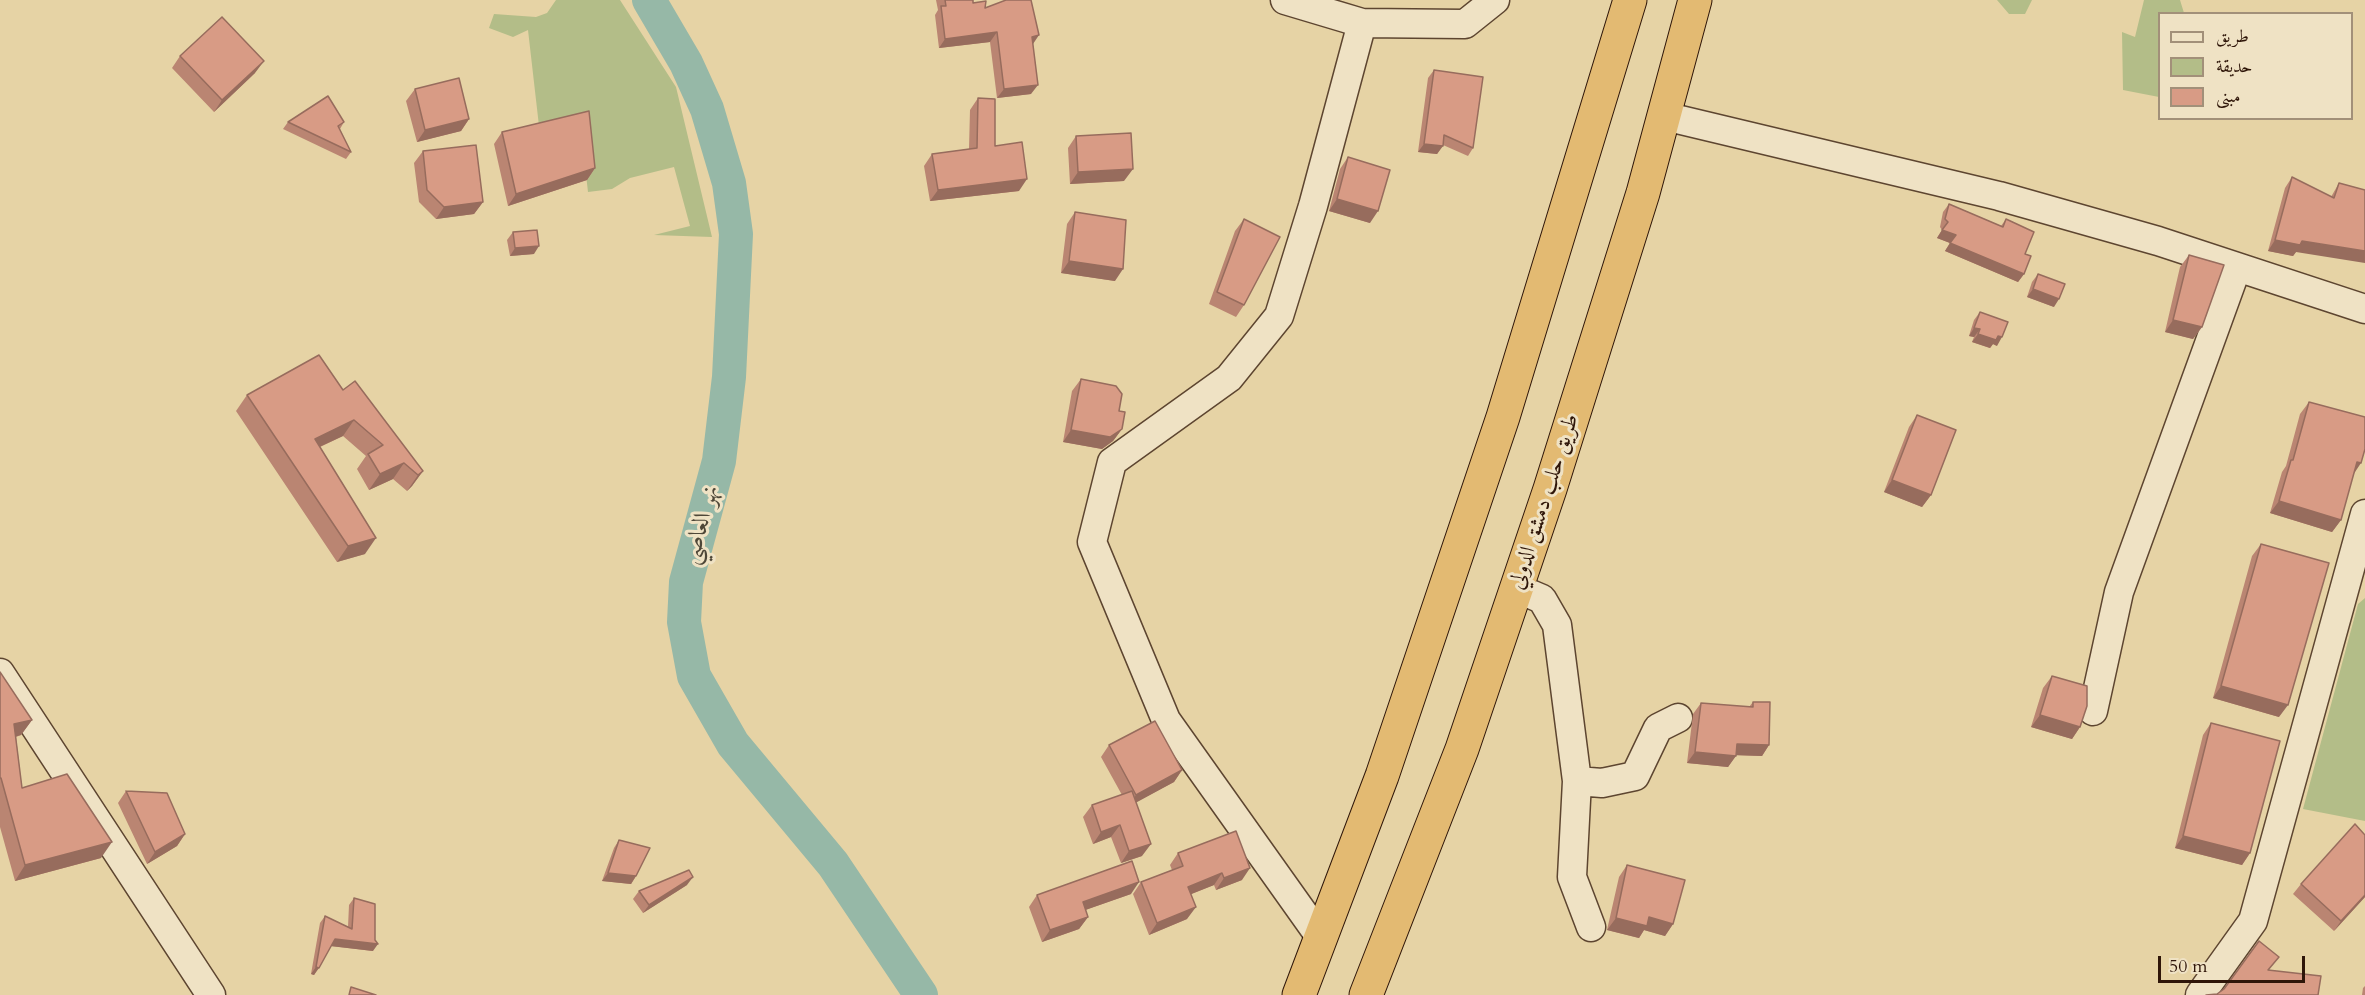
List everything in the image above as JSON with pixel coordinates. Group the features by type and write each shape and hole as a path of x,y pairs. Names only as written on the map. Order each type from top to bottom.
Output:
{"highway":[{"path":"1299,995 1382,776 1503,417 1630,0"},
{"name":"طريق حلب دمشق الدولي","path":"1366,995 1462,749 1557,466 1664,116 1695,0"}],"street":[{"path":"1285,0 1362,22 1466,24 1495,0"},
{"path":"1321,938 1166,720 1092,542 1112,462 1229,378 1279,316 1313,206 1362,22"},
{"path":"1664,116 1999,196 2158,241 2365,309"},
{"path":"2093,711 2119,592 2237,267"},
{"path":"2200,995 2253,921 2365,514"},
{"path":"2341,601 2365,578"},
{"path":"1516,588 1542,599 1557,626 1577,781 1572,877 1591,927"},
{"path":"0,673 211,995"},
{"path":"1577,781 1602,783 1635,776 1658,728 1678,718"}],"green space":[{"path":"556,0 620,0 676,87 712,237 654,235 690,226 674,167 630,178 612,189 588,192 580,122 539,126 528,30 513,37 489,28 494,14 536,17 547,13"},
{"path":"1997,0 2032,0 2025,14 2009,14"},
{"path":"2144,0 2180,0 2184,12 2158,12 2158,97 2123,90 2122,32 2135,37"},
{"path":"2365,598 2365,821 2303,809 2358,604"}],"building":[{"path":"945,0 973,0 973,3 986,1 985,8 1006,0 1031,0 1039,35 1032,37 1038,85 1004,89 997,32 945,39 941,6 946,6"},
{"path":"222,17 264,61 222,100 180,56"},
{"path":"1434,70 1483,77 1473,148 1444,135 1443,146 1424,144"},
{"path":"459,78 469,119 425,130 415,89"},
{"path":"328,96 344,122 338,126 351,152 288,122"},
{"path":"978,98 995,99 995,146 1022,142 1027,179 938,190 932,154 977,148"},
{"path":"589,111 595,168 516,194 502,132"},
{"path":"1131,133 1133,169 1078,172 1076,136"},
{"path":"476,145 483,202 444,207 427,190 423,151"},
{"path":"1348,157 1390,170 1378,211 1337,199"},
{"path":"2292,177 2334,198 2339,183 2365,190 2365,251 2302,241 2300,245 2275,240"},
{"path":"1949,204 2003,227 2006,219 2034,232 2025,254 2031,256 2024,274 1950,243 1956,235 1942,230 1948,222 1945,219"},
{"path":"1075,212 1126,220 1123,269 1069,261"},
{"path":"1244,219 1280,237 1244,305 1217,292"},
{"path":"537,230 539,246 515,248 513,232"},
{"path":"2189,255 2224,265 2202,327 2173,320"},
{"path":"2038,274 2065,284 2059,299 2033,289"},
{"path":"1980,312 2008,322 2002,337 1998,336 1996,340 1978,334 1980,329 1974,328"},
{"path":"319,355 343,390 355,381 423,471 418,475 404,463 380,474 368,454 383,445 354,420 315,439 376,538 348,546 247,395"},
{"path":"1081,379 1116,386 1122,394 1119,411 1125,412 1122,429 1110,437 1071,430"},
{"path":"2309,402 2365,417 2365,449 2361,463 2357,462 2341,520 2279,501"},
{"path":"1917,415 1956,430 1931,495 1892,480"},
{"path":"2261,544 2329,563 2288,705 2221,686"},
{"path":"0,672 32,720 14,724 22,788 67,774 112,842 25,865 0,778"},
{"path":"2052,676 2087,686 2087,706 2080,727 2040,715"},
{"path":"1753,702 1770,702 1769,745 1737,744 1736,756 1695,752 1701,703 1753,707"},
{"path":"1155,721 1182,770 1136,795 1109,745"},
{"path":"2211,723 2280,741 2250,853 2183,836"},
{"path":"126,791 167,793 185,834 155,852"},
{"path":"1132,791 1151,844 1129,851 1120,825 1101,832 1092,805"},
{"path":"2355,824 2365,835 2365,895 2341,921 2301,884"},
{"path":"1236,831 1250,868 1224,878 1222,873 1188,887 1196,907 1157,923 1141,882 1183,866 1178,853"},
{"path":"619,840 650,848 636,876 608,873"},
{"path":"1132,861 1139,882 1083,902 1088,917 1050,930 1037,895"},
{"path":"1627,865 1685,880 1673,924 1649,917 1647,926 1616,918"},
{"path":"689,870 693,877 649,905 639,891"},
{"path":"354,898 375,904 375,940 378,944 335,939 319,968 316,967 325,916 352,929"},
{"path":"2259,941 2279,957 2268,970 2321,976 2318,995 2206,995 2217,994 2224,989"},
{"path":"351,987 376,995 349,995"}],"waterway":[{"name":"نهر العاصي","path":"649,0 686,63 707,109 729,183 736,234 729,377 719,461 686,582 684,622 694,676 733,744 833,864 921,995"}]}
